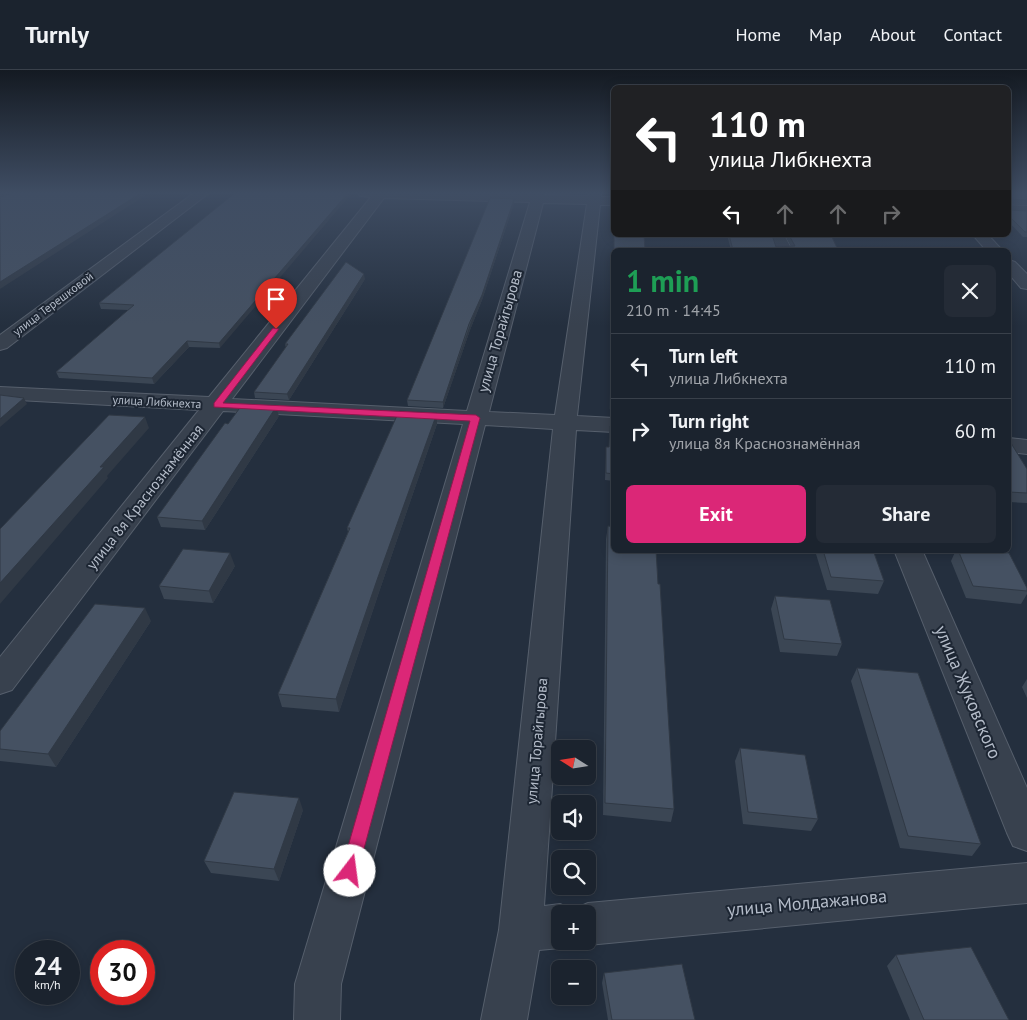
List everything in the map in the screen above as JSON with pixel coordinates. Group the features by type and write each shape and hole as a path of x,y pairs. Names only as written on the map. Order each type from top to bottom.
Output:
{"street":[{"name":"улица Терешковой","path":"0,344 142,237"},
{"name":"улица 8я Краснознамённая","path":"0,681 347,237"},
{"name":"улица Торайгырова","path":"317,1020 318,984 526,237"},
{"name":"улица Торайгырова","path":"504,1020 540,928 565,422 595,237"},
{"path":"982,237 992,248"},
{"path":"1011,267 1027,284"},
{"name":"улица Либкнехта","path":"0,393 611,425"},
{"path":"1011,446 1027,446"},
{"name":"улица Жуковского","path":"909,553 1027,833"},
{"name":"улица Молдажанова","path":"596,923 1027,883"}],"building":[{"path":"0,237 71,237 0,282"},
{"path":"180,237 310,237 219,343 187,341 152,378 56,372 134,305 99,303"},
{"path":"474,237 501,237 443,402 407,400"},
{"path":"614,237 644,237 645,248 614,248"},
{"path":"730,237 773,237 776,247 795,246 790,237 832,237 837,248 732,248"},
{"path":"346,262 364,274 287,394 254,392 288,344 285,344"},
{"path":"611,373 611,409 610,409"},
{"path":"0,395 24,398 0,419"},
{"path":"242,405 276,407 202,521 157,517 225,423 228,424"},
{"path":"399,411 437,413 336,699 278,694 350,528 347,528"},
{"path":"109,415 145,417 100,467 104,467 0,583 0,529"},
{"path":"611,426 611,474 606,473 606,447 609,447"},
{"path":"1011,443 1027,469 1027,493 1011,492"},
{"path":"608,526 611,526 611,553 656,553 658,584 660,584 674,809 605,803"},
{"path":"183,549 230,553 209,591 159,586"},
{"path":"824,553 874,553 884,581 831,577"},
{"path":"959,553 1009,553 1027,591 973,586"},
{"path":"775,596 830,600 842,644 784,639"},
{"path":"95,604 145,608 48,754 0,749 0,731"},
{"path":"857,668 918,673 981,844 908,836"},
{"path":"740,748 805,755 818,819 748,812"},
{"path":"234,792 299,798 274,869 204,861"},
{"path":"971,947 1009,1020 924,1020 896,955"},
{"path":"682,964 695,1020 612,1020 604,973"}],"route":[{"path":"276,329 217,405 476,418 350,871"}]}
